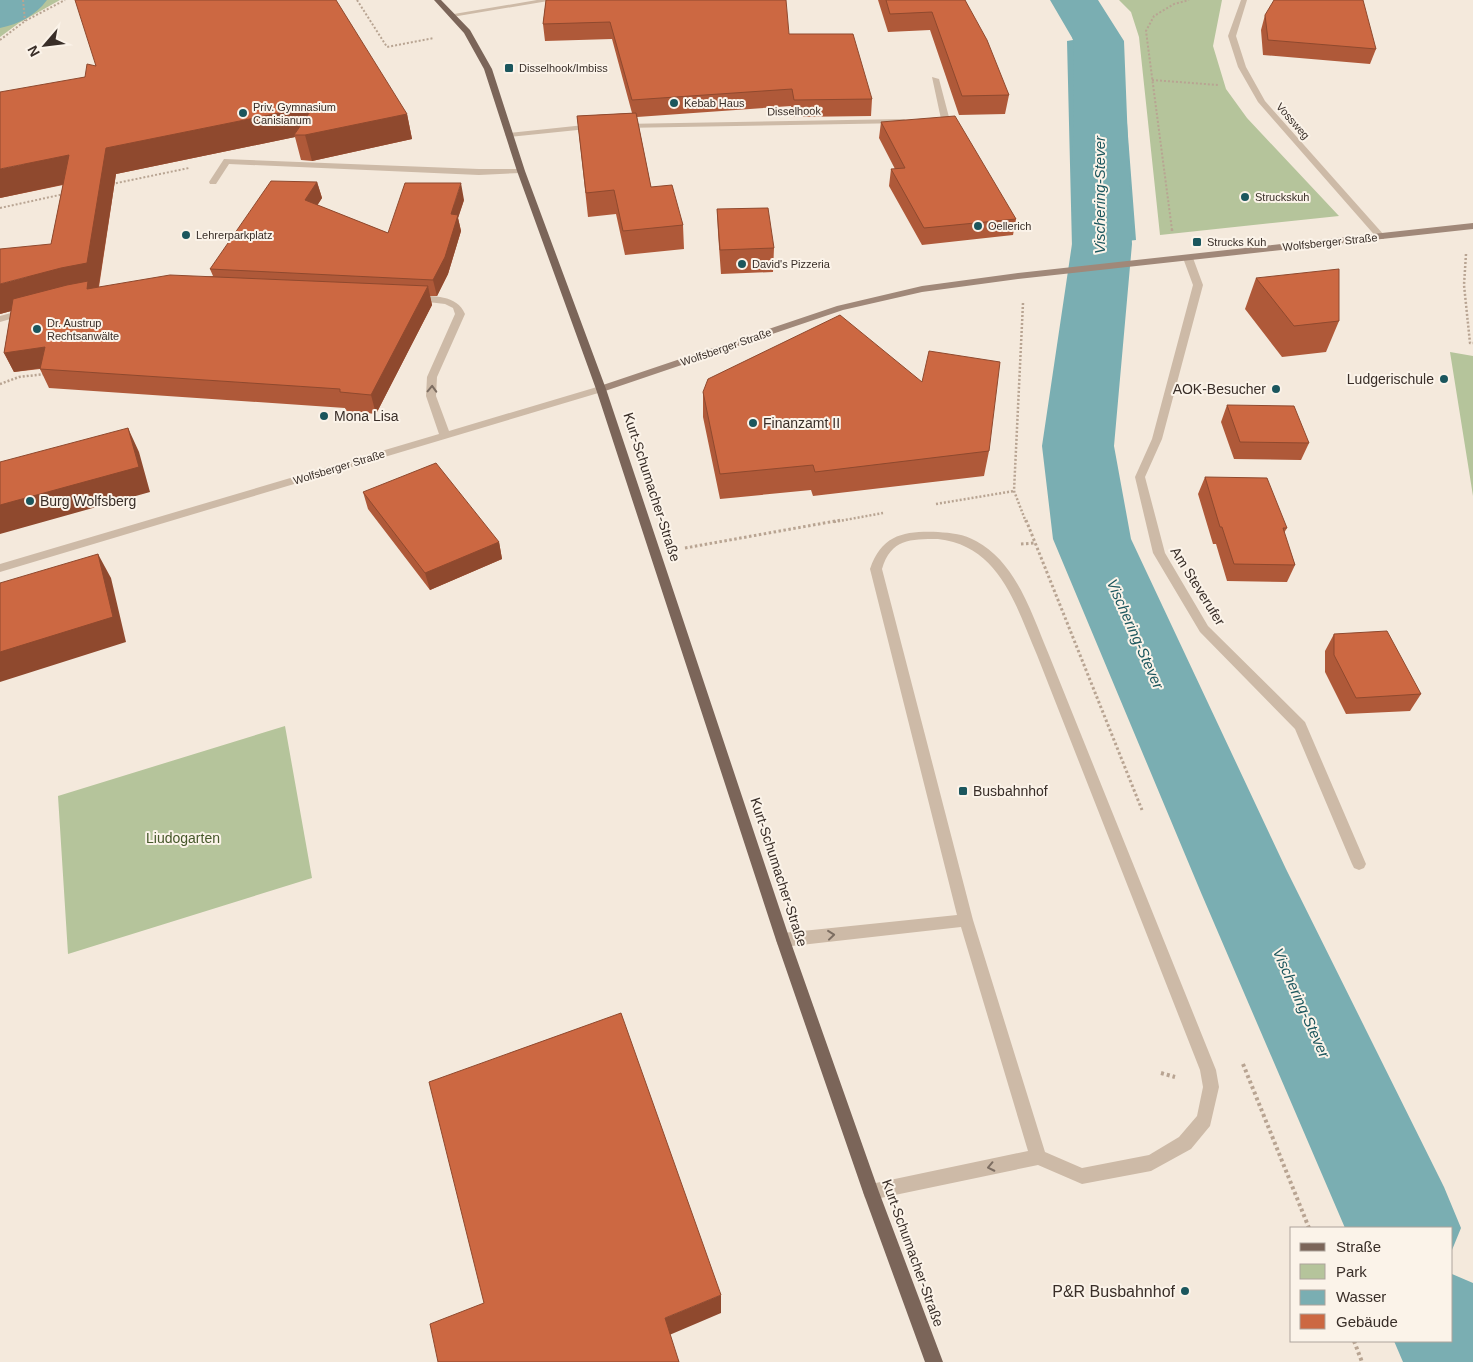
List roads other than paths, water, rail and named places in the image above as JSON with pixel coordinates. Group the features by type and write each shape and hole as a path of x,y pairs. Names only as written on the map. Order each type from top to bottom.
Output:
{"main road":[{"path":"437,0 467,32 488,70 521,171 601,389"},
{"name":"Wolfsberger Straße","path":"601,389 840,308 922,289 1018,276 1473,226"},
{"name":"Kurt-Schumacher-Straße","path":"601,389 783,940 871,1192 934,1362"}],"street":[{"path":"452,15 551,0"},
{"name":"Vossweg","path":"1244,0 1232,36 1242,67 1274,116 1381,236"},
{"path":"926,121 946,121 935,79"},
{"name":"Disselhook","path":"615,126 917,121"},
{"path":"509,135 576,127 605,126"},
{"path":"213,182 227,161 479,172 521,171"},
{"name":"Am Steverufer","path":"1188,258 1198,285 1157,439 1140,477 1159,553 1204,629 1300,726 1360,864"},
{"path":"401,298 447,300 457,306 460,314 432,377 431,396 445,435"},
{"path":"0,320 32,310"},
{"name":"Wolfsberger Straße","path":"0,568 601,389"},
{"path":"871,1192 1038,1157 1082,1176 1151,1163 1184,1143 1204,1120 1211,1087 1208,1070 1043,655 1015,591 1003,571 970,542 941,535 907,536 884,550 876,569 966,920 1038,1157"},
{"path":"783,940 966,920"}],"water":[{"path":"1056,0 1093,0 1116,34 1127,123 1136,240 1072,247 1067,41 1073,40 1065,13"}],"waterway":[{"path":"0,14 23,0"},
{"name":"Vischering-Stever","path":"1074,0 1099,41 1102,244 1078,446 1092,539 1250,895 1403,1227"},
{"name":"Vischering-Stever","path":"1453,1337 1464,1362"}],"place":[{"name":"Disselhook/Imbiss","path":"509,68"},
{"name":"Kebab Haus","path":"674,103"},
{"name":"Priv. Gymnasium Canisianum","path":"243,113"},
{"name":"Struckskuh","path":"1245,197"},
{"name":"Oellerich","path":"978,226"},
{"name":"Lehrerparkplatz","path":"186,235"},
{"name":"Strucks Kuh","path":"1197,242"},
{"name":"David's Pizzeria","path":"742,264"},
{"name":"Dr. Austrup Rechtsanwälte","path":"37,329"},
{"name":"Ludgerischule","path":"1444,379"},
{"name":"AOK-Besucher","path":"1276,389"},
{"name":"Mona Lisa","path":"324,416"},
{"name":"Finanzamt II","path":"753,423"},
{"name":"Burg Wolfsberg","path":"30,501"},
{"name":"Busbahnhof","path":"963,791"},
{"name":"P&R Busbahnhof","path":"1185,1291"}],"park label":[{"name":"Liudogarten","path":"183,838"}]}
